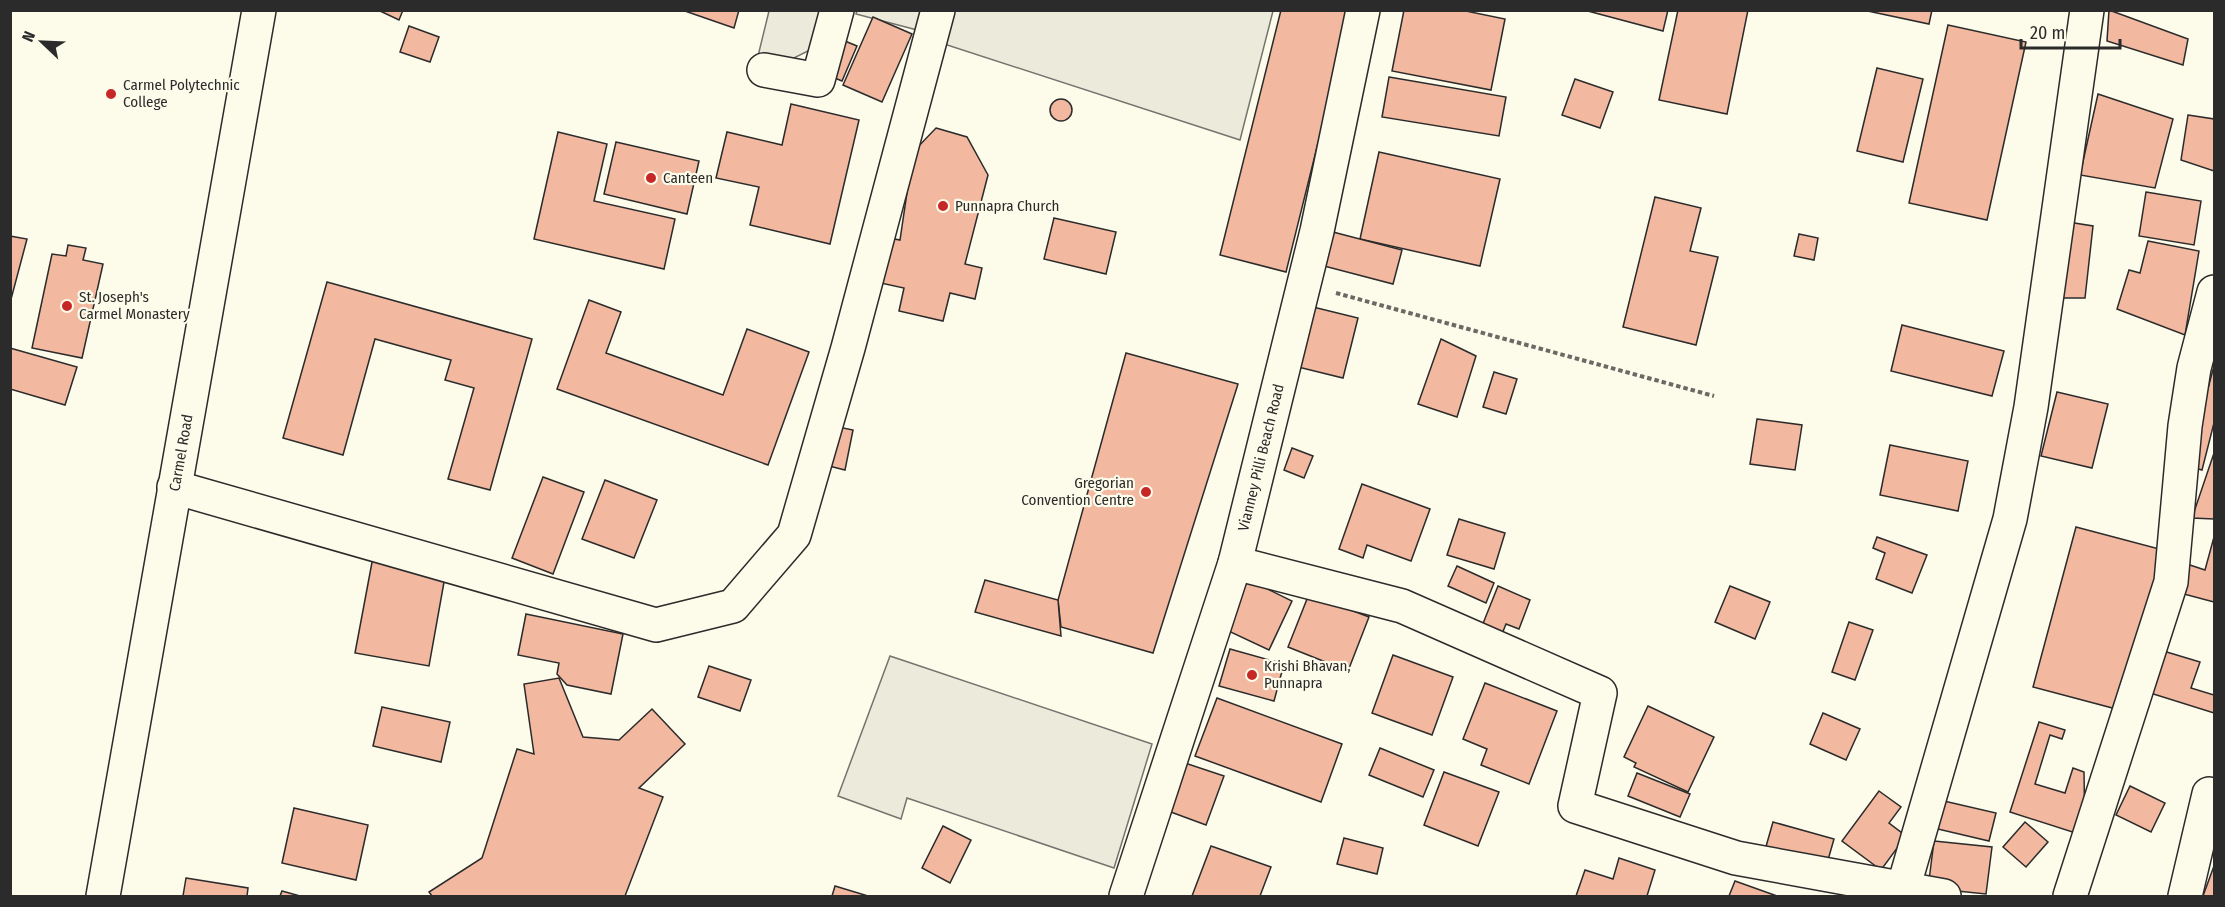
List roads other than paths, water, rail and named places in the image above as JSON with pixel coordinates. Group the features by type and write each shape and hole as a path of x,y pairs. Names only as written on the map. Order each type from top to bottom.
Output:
{"street":[{"name":"Carmel Road","path":"103,897 259,10"},
{"path":"764,69 818,80 837,10"},
{"path":"174,487 656,625 733,606 794,535 848,348 938,10"},
{"name":"Vianney Pilli Beach Road","path":"1126,897 1234,563 1304,284 1363,10"},
{"path":"1903,889 2010,519 2034,384 2087,10"},
{"path":"2070,897 2171,582 2185,426 2194,368 2214,292"},
{"path":"1234,563 1402,606 1600,693 1575,806 1736,858 1944,897"},
{"path":"2185,897 2210,794"}],"place":[{"name":"Carmel Polytechnic College","path":"111,94"},
{"name":"Canteen","path":"651,178"},
{"name":"Punnapra Church","path":"943,206"},
{"name":"St. Joseph's Carmel Monastery","path":"67,306"},
{"name":"Gregorian Convention Centre","path":"1146,492"},
{"name":"Krishi Bhavan, Punnapra","path":"1252,675"}]}
